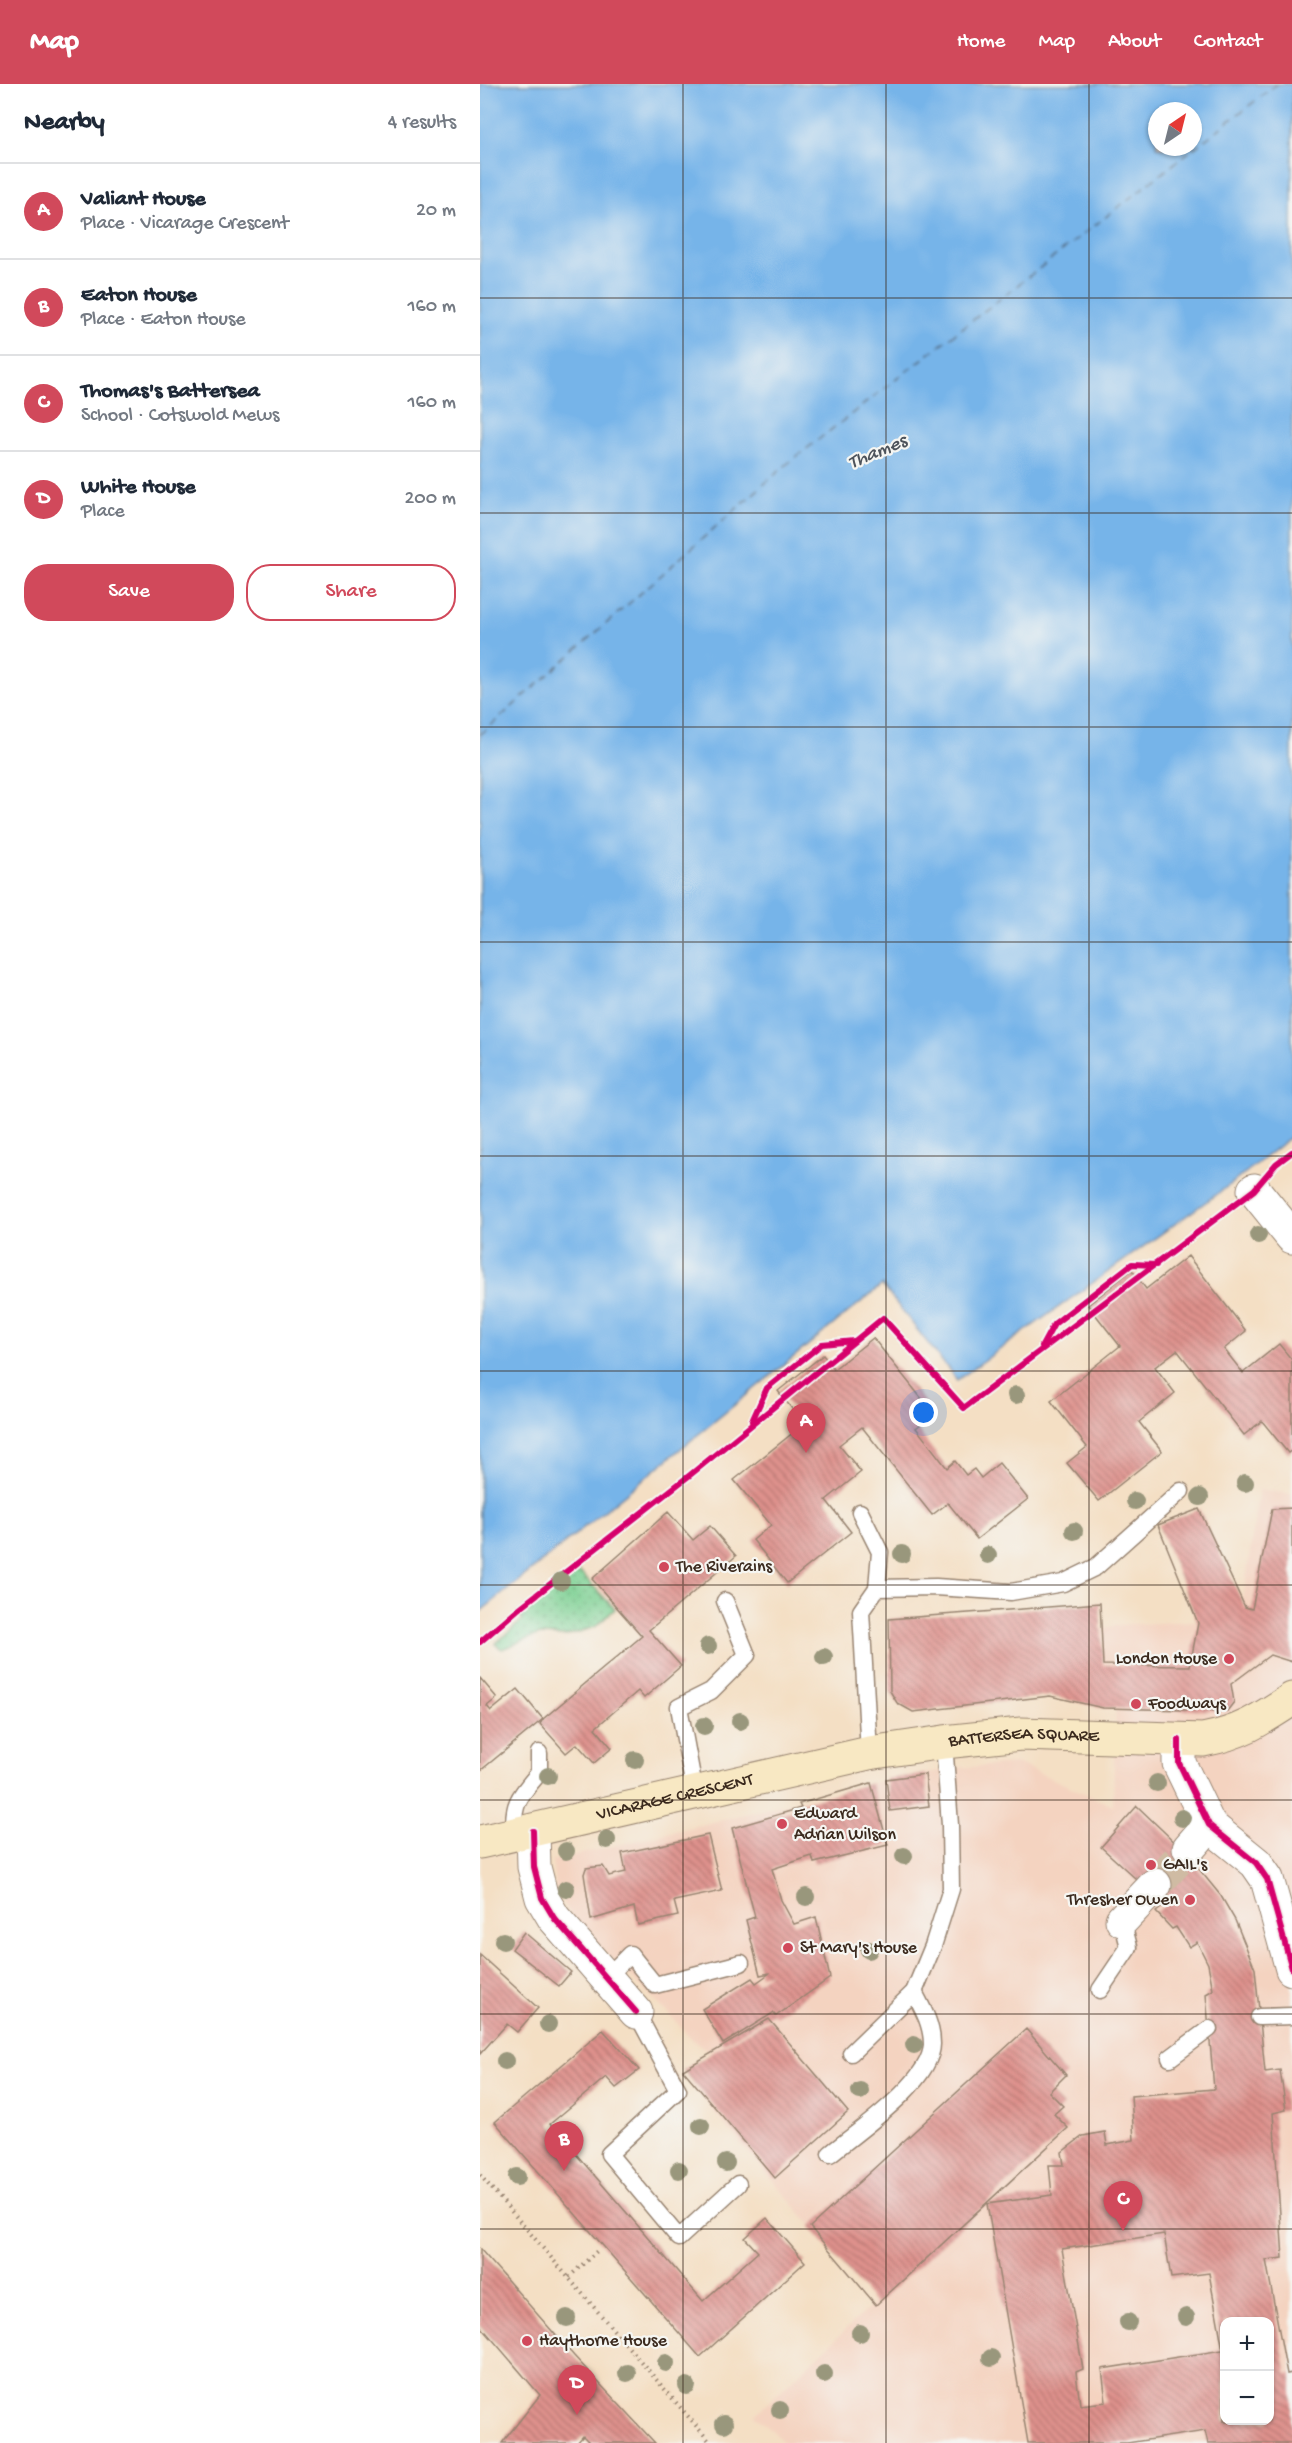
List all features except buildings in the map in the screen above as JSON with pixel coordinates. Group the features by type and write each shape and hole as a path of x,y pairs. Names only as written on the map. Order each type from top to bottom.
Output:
{"main road":[{"name":"BATTERSEA SQUARE","path":"869,1753 1021,1734 1203,1740 1229,1735 1254,1724 1292,1699"},
{"name":"VICARAGE CRESCENT","path":"480,1842 869,1753"}],"street":[{"path":"1254,1190 1292,1237"},
{"path":"1179,1740 1179,1763 1199,1837 1256,1863 1267,1879 1292,1969"},
{"path":"524,1832 542,1898 554,1918 636,2012"},
{"path":"1122,1920 1155,1885"}],"lane":[{"path":"877,1588 936,1587 1011,1592 1063,1583 1096,1567 1181,1491"},
{"path":"860,1512 880,1552 877,1588 861,1611 869,1753"},
{"path":"695,1793 679,1707 711,1691 747,1654 725,1601"},
{"path":"851,2053 914,1992 933,1946 951,1888 950,1825 944,1742"},
{"path":"524,1832 513,1817 518,1798 539,1773 539,1753"},
{"path":"1100,1990 1129,1947 1122,1920"},
{"path":"607,1977 630,1954 655,1985 741,1963"},
{"path":"830,2154 906,2091 926,2068 932,2045 928,2018 914,1992"},
{"path":"636,2012 678,2090 609,2154 679,2238 738,2184"},
{"path":"1260,2017 1292,2016"},
{"path":"1170,2058 1209,2029"}],"path":[{"path":"480,2175 711,2443"},
{"path":"569,2277 597,2251"}],"shaded area":[{"path":"1259,1490 1292,1494 1292,2110 1286,2111 1292,2161 1292,2443 785,2443 755,2415 876,2301 690,2084 724,2063 691,2038 580,1929 556,1891 552,1861 878,1782 956,1768 1019,1764 1113,1806 1116,1706 1100,1704 1099,1629 1120,1625 1193,1621 1236,1624 1243,1601"}],"green space":[{"path":"578,1570 615,1609 595,1627 566,1636 538,1635 502,1649 495,1644 523,1620 517,1614"}],"water":[{"name":"Thames","path":"480,84 1292,84 1292,1136 1235,1181 957,1380 882,1285 480,1612"}],"ferry route":[{"path":"480,735 787,464 1277,84"}],"tunnel":[{"path":"1155,1885 1189,1848"}],"cycle path":[{"path":"480,1642 883,1318 964,1408 1254,1190 1276,1164 1292,1152"},
{"path":"1042,1346 1054,1324 1132,1264 1156,1265"},
{"path":"752,1421 767,1388 822,1344 854,1341"},
{"path":"1179,1740 1179,1763 1209,1825 1256,1863 1267,1879 1292,1969"},
{"path":"533,1831 534,1867 542,1898 554,1918 636,2012"}],"place":[{"name":"Valiant House","path":"806,1453"},
{"name":"The Riverains","path":"664,1567"},
{"name":"London House","path":"1229,1659"},
{"name":"Foodways","path":"1136,1704"},
{"name":"Edward Adrian Wilson","path":"782,1824"},
{"name":"GAIL's","path":"1151,1865"},
{"name":"Thresher Owen","path":"1190,1900"},
{"name":"St Mary's House","path":"788,1948"},
{"name":"Eaton House","path":"564,2171"},
{"name":"Thomas's Battersea","path":"1123,2231"},
{"name":"Haythorne House","path":"527,2341"},
{"name":"White House","path":"577,2415"}]}
